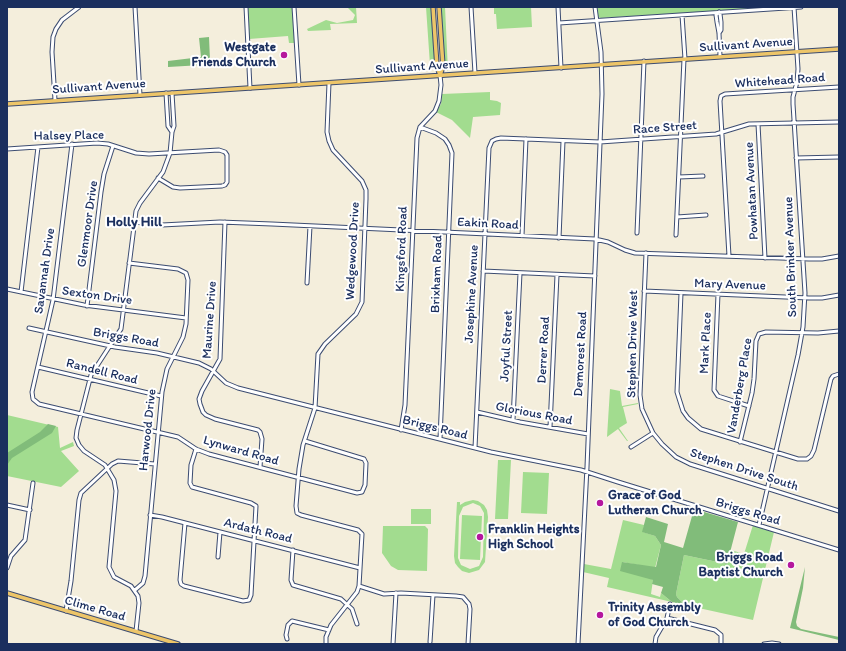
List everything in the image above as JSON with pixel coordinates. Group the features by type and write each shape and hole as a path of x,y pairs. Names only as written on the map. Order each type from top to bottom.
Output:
{"main road":[{"path":"433,7 437,67 440,75"},
{"path":"439,7 443,67 440,75"},
{"name":"Sullivant Avenue","path":"7,104 839,49"},
{"name":"Clime Road","path":"7,593 178,644"}],"street":[{"path":"55,100 52,52 53,37 62,20 79,7"},
{"path":"135,7 140,95"},
{"path":"246,7 250,88"},
{"path":"294,7 299,85"},
{"path":"471,7 475,73"},
{"path":"558,7 561,68"},
{"name":"Demorest Road","path":"578,644 602,94 602,64 595,7"},
{"name":"South Brinker Avenue","path":"759,525 802,333 804,297 803,259 793,104 797,79 794,7"},
{"path":"558,23 801,7"},
{"path":"719,12 721,22 721,30 719,33 720,56"},
{"path":"676,235 684,59 682,15"},
{"path":"637,233 644,62"},
{"name":"Kingsford Road","path":"401,430 405,405 416,144 420,127 435,110 439,101 441,85 440,75"},
{"name":"Wedgewood Drive","path":"329,83 328,138 333,150 358,177 366,190 362,302 354,317 324,344 319,352 317,362 315,408 304,441 300,459 296,506 297,513 301,515 360,531 362,534 360,586"},
{"name":"Whitehead Road","path":"722,133 720,99 722,95 839,87"},
{"path":"166,93 168,126 172,132"},
{"path":"136,631 139,603 138,596 131,586 114,577 110,571 109,564 116,491 114,480 107,469 79,445 76,438 80,414 90,379 120,331 134,222 138,207 158,178 170,154 174,126 172,93"},
{"name":"Race Street","path":"492,141 501,138 600,142 641,140 722,133 749,124 839,122"},
{"name":"Powhatan Avenue","path":"758,124 765,258"},
{"name":"Brixham Road","path":"420,127 436,133 445,139 449,144 452,153 440,439"},
{"path":"722,133 728,256"},
{"path":"522,236 526,139"},
{"path":"559,238 563,140"},
{"name":"Josephine Avenue","path":"475,448 489,148 492,141"},
{"name":"Halsey Place","path":"7,149 97,143 136,153 149,154 219,150 226,153 228,157 227,179 225,185 218,187 180,188 173,187 158,178"},
{"name":"Savannah Drive","path":"34,400 32,392 53,300 72,144"},
{"path":"21,292 38,146"},
{"name":"Glenmoor Drive","path":"87,306 101,192 104,174 113,146"},
{"path":"796,158 839,157"},
{"path":"679,177 704,176"},
{"path":"677,217 706,215"},
{"name":"Eakin Road","path":"134,222 162,225 225,222 595,239 608,242 629,252 646,253 803,259 822,259 839,256"},
{"name":"Maurine Drive","path":"225,222 220,359 201,395 201,408 206,415 215,419 258,430 262,439 260,467"},
{"path":"307,283 310,226"},
{"name":"Stephen Drive West","path":"646,253 640,395 642,409 653,432"},
{"name":"Harwood Drive","path":"129,263 178,269 186,273 188,280 186,318 183,337 167,369 161,396 144,576 143,583 135,590"},
{"path":"483,271 595,276"},
{"name":"Joyful Street","path":"513,420 520,273"},
{"name":"Derrer Road","path":"550,427 557,274"},
{"name":"Sexton Drive","path":"7,289 87,306 186,318"},
{"name":"Mary Avenue","path":"644,291 822,298 839,295"},
{"path":"681,293 677,386 680,405 688,418 701,429 803,460 807,459 811,456 814,450 831,379 838,374"},
{"name":"Mark Place","path":"718,294 715,393 721,397 749,406"},
{"name":"Briggs Road","path":"29,328 110,346 174,357 203,365 214,371 226,383 235,387 475,448 581,470 839,550"},
{"name":"Vanderberg Place","path":"740,442 754,379 756,341 759,334 766,332 802,333"},
{"path":"802,333 839,332"},
{"name":"Randell Road","path":"38,367 161,396"},
{"name":"Lynward Road","path":"34,400 39,404 181,438 196,450 210,454 358,493 362,492 364,489 366,461 363,458 304,441"},
{"name":"Glorious Road","path":"477,412 588,434"},
{"path":"631,447 653,432"},
{"name":"Stephen Drive South","path":"653,432 662,444 676,457 690,464 838,510"},
{"path":"185,523 180,580 181,584 243,601 249,600 251,595 257,509 254,504 196,489 190,484 191,465 196,450"},
{"path":"66,611 70,589 80,496 84,490 118,461 155,464"},
{"path":"7,568 11,556 25,540 33,483"},
{"path":"7,505 30,510"},
{"path":"838,510 839,506"},
{"name":"Ardath Road","path":"150,515 254,540 360,568"},
{"path":"218,557 220,532"},
{"path":"293,550 291,580 293,585 336,597 352,609 357,624"},
{"path":"326,644 328,630 360,586 384,594 396,593 459,596 463,598 469,604 468,644"},
{"path":"393,644 396,593"},
{"path":"430,642 433,595"},
{"path":"655,644 656,637 667,618 670,604"},
{"path":"667,618 715,630 721,635 721,644"},
{"path":"287,639 286,636 288,625 292,621 328,630"},
{"path":"765,644 778,644"}],"green space":[{"path":"247,7 294,7 295,43 289,43 288,36 249,39"},
{"path":"347,7 356,7 357,23 330,24 331,30 308,31 307,29 326,20 337,23 353,20 355,15"},
{"path":"426,7 431,7 435,59 430,65"},
{"path":"441,7 445,7 448,71 445,67"},
{"path":"494,7 531,7 532,27 497,29"},
{"path":"597,7 777,7 601,18 598,17"},
{"path":"209,37 210,60 202,61 202,65 168,67 168,61 201,57 199,38"},
{"path":"490,92 490,100 501,103 500,115 473,117 470,138 452,120 436,112 441,104 442,94"},
{"path":"610,389 620,391 622,406 638,403 623,407 627,423 619,428 628,441 618,429 607,437"},
{"path":"7,415 58,427 60,448 73,442 74,446 61,451 79,471 61,487 7,476"},
{"path":"48,424 56,426 52,433 12,458 7,465 7,453 40,432"},
{"path":"498,460 511,460 508,519 495,519"},
{"path":"523,472 549,473 547,514 521,513"},
{"path":"473,500 478,501 484,505 487,510 488,517 485,562 479,570 469,573 462,571 458,567 455,563 454,556 457,502 460,502 460,505","holes":["473,503 480,506 484,513 483,557 479,566 470,569 461,565 458,558 459,516 463,507"]},
{"path":"411,509 431,509 431,524 411,524"},
{"path":"694,509 738,522 727,564 684,555 676,594 685,605 672,602 661,593 663,587 652,584 653,580 620,571 622,562 656,567 661,545 655,536 642,532 646,517 668,524 664,542 683,548"},
{"path":"462,515 482,516 480,560 460,559"},
{"path":"623,520 644,525 643,532 655,536 661,545 655,568 622,562 653,580 651,594 660,597 661,593 672,602 607,587 609,578 583,572 584,564 611,569"},
{"path":"753,525 774,532 753,620 685,605 676,594 684,555 727,564 731,550 744,554"},
{"path":"383,526 425,526 428,529 427,571 398,570 391,566 382,553"},
{"path":"805,567 803,588 796,622 797,626 801,629 839,637 839,640 790,628"}],"place":[{"name":"Westgate Friends Church","path":"284,55"},
{"name":"Grace of God Lutheran Church","path":"600,503"},
{"name":"Franklin Heights High School","path":"480,537"},
{"name":"Briggs Road Baptist Church","path":"791,565"},
{"name":"Trinity Assembly of God Church","path":"600,615"}],"district":[{"name":"Holly Hill","path":"134,222"}]}
